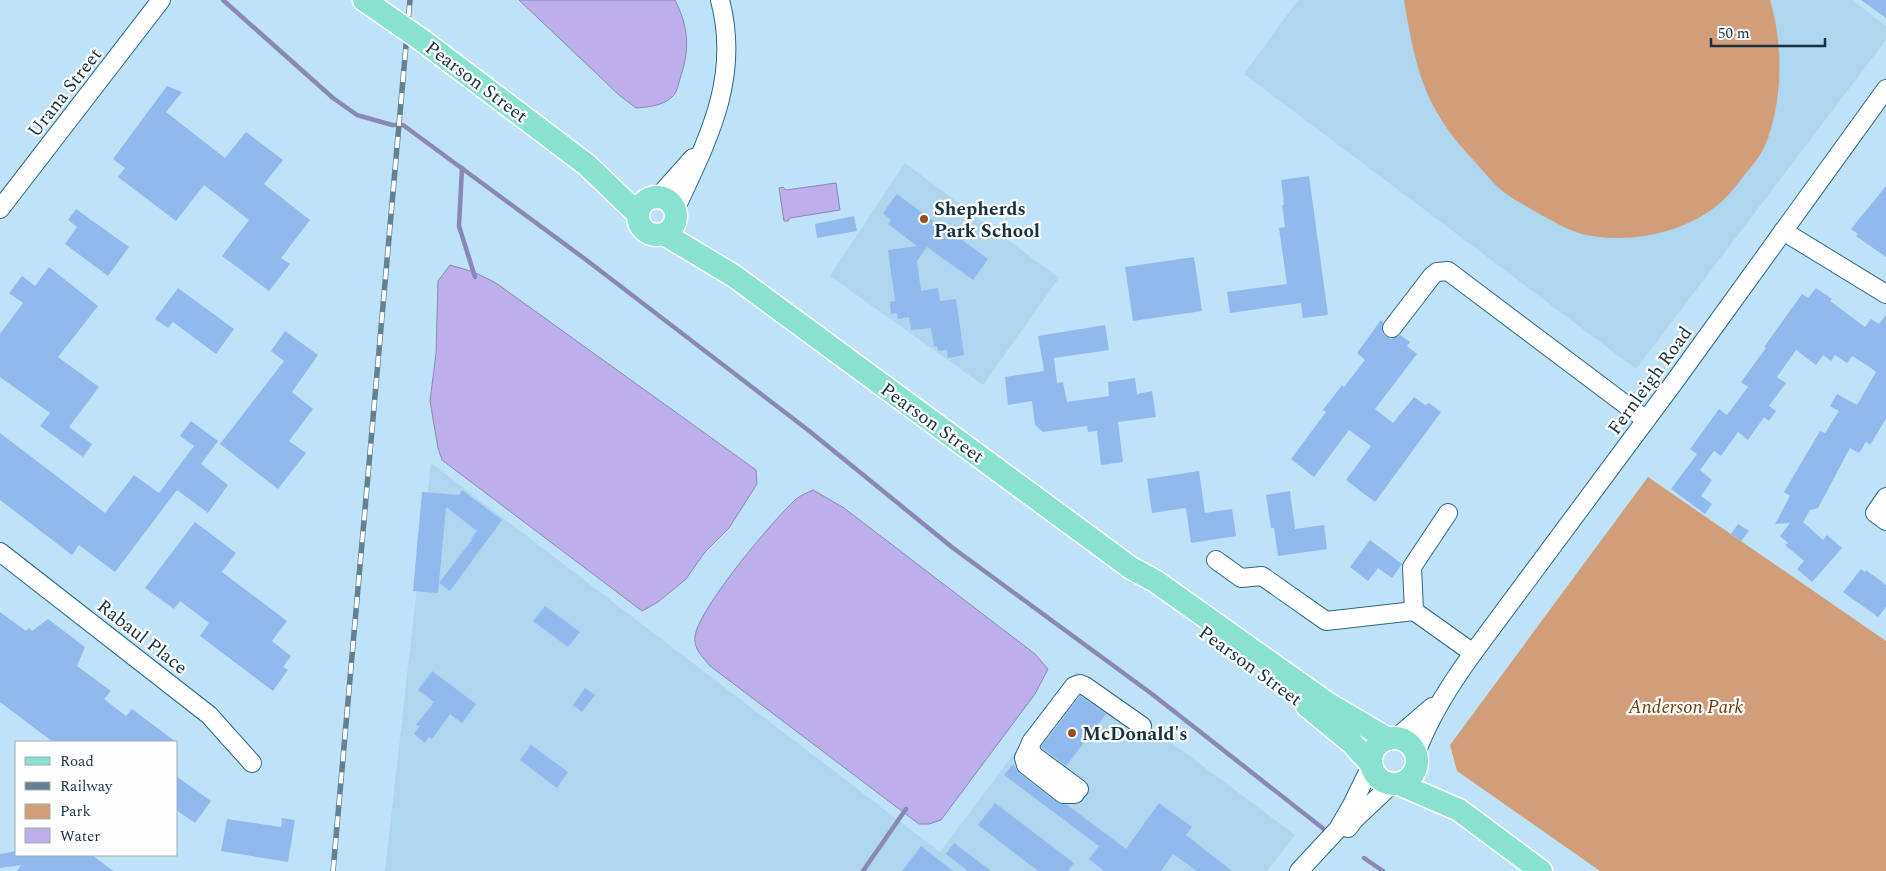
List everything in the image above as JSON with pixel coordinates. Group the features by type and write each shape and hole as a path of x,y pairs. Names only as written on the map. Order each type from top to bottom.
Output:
{"main road":[{"name":"Pearson Street","path":"364,0 423,41 587,165 660,212 734,276 1131,568 1155,581 1327,703 1392,738"},
{"name":"Pearson Street","path":"1131,568 1150,589 1335,728 1371,764"},
{"path":"1458,810 1416,757 1411,746 1404,741 1392,738 1381,742 1375,748 1371,764 1377,778 1458,810 1542,871"},
{"path":"1395,784 1412,775 1416,757"}],"street":[{"name":"Urana Street","path":"0,209 161,0"},
{"path":"660,212 706,143 720,101 725,77 725,38 720,0"},
{"name":"Fernleigh Road","path":"1416,757 1424,733 1444,694 1886,89"},
{"path":"1782,231 1886,294"},
{"path":"1392,328 1432,276 1437,272 1448,271 1646,420"},
{"path":"1886,498 1875,513 1886,521"},
{"path":"1414,611 1412,567 1448,513"},
{"name":"Rabaul Place","path":"0,552 209,715 252,763"},
{"path":"1216,560 1241,578 1262,576 1326,621 1414,611 1473,653"},
{"path":"1077,791 1063,794 1026,765 1024,758 1031,742 1074,686 1078,684 1085,686 1142,726"},
{"name":"Fernleigh Road","path":"1392,738 1413,725 1444,694"},
{"path":"1299,871 1338,828 1352,805 1371,764"},
{"path":"1316,871 1354,820 1395,784"}],"shaded area":[{"path":"1298,0 1852,0 1886,26 1886,40 1636,369 1244,74"},
{"name":"Shepherds Park School","path":"905,163 1059,278 983,385 830,276"},
{"path":"431,463 940,852 1076,671 1295,835 1267,871 385,871"}],"green space":[{"path":"1404,0 1770,0 1777,34 1780,69 1773,121 1766,143 1756,161 1724,200 1701,217 1652,235 1616,238 1599,237 1576,232 1543,216 1501,190 1464,150 1449,130 1435,109 1423,84"},
{"name":"Anderson Park","path":"1648,477 1886,641 1886,871 1600,871 1457,771 1450,745"}],"water":[{"path":"519,0 675,0 683,20 687,48 675,93 668,100 660,104 636,108 619,95"},
{"path":"836,183 840,210 790,218 788,221 784,221 779,188 783,187 786,190"},
{"path":"450,265 474,272 496,283 756,470 757,484 729,528 705,552 686,579 658,602 642,611 442,460 438,448 430,401 436,353 438,281"},
{"path":"813,490 844,508 1035,654 1048,669 1035,694 941,820 929,824 919,824 710,666 697,649 695,636 700,623 709,606 738,565 785,510 798,498"}],"building":[{"path":"1861,0 1886,0 1886,18"},
{"path":"167,86 182,92 166,112 225,158 246,132 283,160 264,184 310,220 281,258 290,264 269,291 222,256 249,220 204,185 176,221 118,177 125,168 113,159"},
{"path":"1309,176 1328,315 1303,318 1301,303 1230,313 1227,292 1287,284 1279,228 1285,227 1281,180"},
{"path":"1886,186 1886,257 1856,236 1858,234 1851,229"},
{"path":"897,194 956,238 957,236 988,259 973,280 927,247 917,261 921,291 938,288 940,301 956,299 964,355 948,358 947,350 938,351 937,346 934,347 931,328 911,330 909,317 898,319 897,313 891,314 890,302 895,301 888,250 917,246 888,224 891,220 883,213"},
{"path":"76,209 129,247 108,276 65,244 77,227 68,220"},
{"path":"854,216 857,231 817,238 815,224"},
{"path":"1194,257 1202,311 1133,321 1125,267"},
{"path":"49,267 98,306 58,357 99,387 69,427 92,444 83,457 40,426 50,413 0,377 0,334 23,303 9,293 22,276 35,286"},
{"path":"178,288 234,329 216,354 173,322 168,328 155,319"},
{"path":"1816,288 1865,327 1871,319 1879,324 1886,315 1886,419 1870,445 1866,442 1859,453 1850,448 1818,508 1810,510 1803,522 1823,540 1827,535 1842,548 1812,582 1797,569 1804,561 1785,545 1788,543 1780,536 1790,523 1775,524 1790,496 1784,492 1820,431 1825,433 1839,411 1830,406 1837,394 1857,405 1876,372 1871,368 1852,356 1847,363 1835,355 1831,361 1823,355 1816,365 1796,350 1777,377 1786,383 1769,406 1776,411 1769,421 1764,417 1748,440 1738,432 1721,456 1714,451 1700,470 1712,480 1701,496 1712,504 1705,514 1671,489 1697,454 1690,449 1719,409 1727,415 1748,387 1741,382 1766,348 1764,347 1802,294 1808,298"},
{"path":"1381,320 1383,322 1382,332 1385,336 1391,339 1400,335 1410,342 1407,346 1417,354 1375,409 1393,423 1414,397 1425,405 1429,403 1441,412 1375,502 1346,480 1371,446 1349,430 1314,477 1291,459 1326,412 1323,410 1342,385 1344,387 1365,360 1357,353"},
{"path":"1105,325 1109,350 1054,358 1057,383 1063,382 1067,402 1109,396 1108,382 1135,378 1137,394 1152,391 1156,417 1118,422 1123,462 1101,465 1097,431 1088,432 1087,426 1043,432 1035,425 1032,401 1008,405 1005,377 1044,371 1038,336"},
{"path":"285,331 318,355 292,392 313,409 289,441 306,453 278,489 220,444 284,361 271,351"},
{"path":"191,421 218,441 201,464 228,485 208,513 177,490 115,572 79,545 72,555 0,500 0,433 105,513 134,475 159,493 194,446 180,436"},
{"path":"1199,471 1205,513 1232,509 1236,536 1191,543 1186,508 1152,513 1147,479"},
{"path":"462,490 502,520 450,591 439,583 477,531 446,507 438,593 413,591 422,492 459,495"},
{"path":"1290,491 1295,529 1324,525 1327,549 1278,556 1266,495"},
{"path":"195,522 236,553 222,572 287,621 272,641 291,656 283,667 288,670 273,691 200,636 209,623 180,601 174,609 145,588"},
{"path":"1738,524 1749,531 1741,541 1731,534"},
{"path":"1370,540 1402,564 1392,578 1378,568 1368,581 1350,567"},
{"path":"1861,569 1865,572 1866,570 1886,585 1886,607 1878,617 1843,592"},
{"path":"545,606 580,632 568,647 533,621"},
{"path":"0,612 26,631 29,628 32,631 48,619 85,647 77,666 111,691 104,699 126,716 132,709 175,741 52,741 0,702"},
{"path":"432,671 476,704 462,723 450,714 432,739 429,737 425,743 414,734 420,726 416,725 434,702 418,690"},
{"path":"585,688 595,695 582,712 573,705"},
{"path":"1080,696 1106,714 1066,766 1041,747"},
{"path":"531,745 568,772 557,788 520,760"},
{"path":"1013,764 1019,773 1056,802 1067,805 1126,849 1159,803 1192,827 1186,835 1232,871 1197,871 1173,854 1161,871 1104,871 1089,859 1099,846 1004,775"},
{"path":"178,777 211,801 195,823 178,811"},
{"path":"995,803 1074,863 1068,871 1038,871 978,825"},
{"path":"282,818 295,820 288,862 221,851 227,819 281,827"},
{"path":"954,843 991,871 968,871 946,854"},
{"path":"921,846 953,871 902,871"},
{"path":"15,851 15,856 93,856 113,871 17,871 21,865 0,868 0,854"}],"waterway":[{"path":"223,0 333,98 357,115 392,125 403,125 585,259 808,430 953,548 1152,694 1325,830"},
{"path":"462,168 459,226 475,277"},
{"path":"863,871 906,809"},
{"path":"1364,858 1383,871"}],"railway":[{"path":"333,871 410,0"}],"place":[{"name":"Shepherds Park School","path":"924,219"},
{"name":"McDonald's","path":"1072,733"}]}
